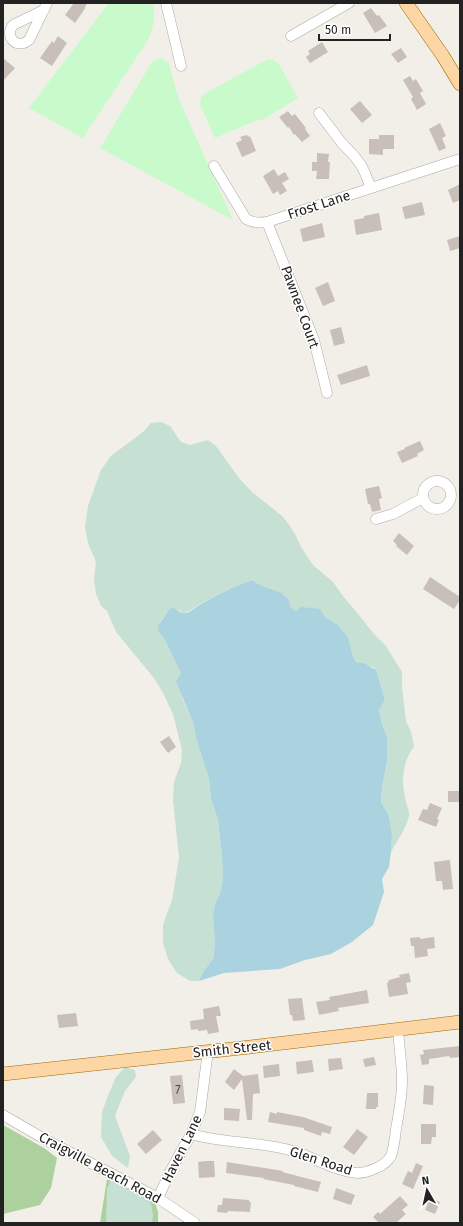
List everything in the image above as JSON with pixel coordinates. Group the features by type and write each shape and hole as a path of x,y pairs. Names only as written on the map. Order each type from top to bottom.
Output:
{"main road":[{"path":"406,3 459,79"},
{"name":"Smith Street","path":"3,1074 460,1022"}],"street":[{"path":"166,3 181,66"},
{"path":"291,36 349,3"},
{"path":"320,112 361,165 371,188"},
{"name":"Frost Lane","path":"267,222 460,159"},
{"path":"214,166 246,219 258,223 267,222"},
{"name":"Pawnee Court","path":"267,222 314,340 327,393"},
{"path":"434,481 443,482 455,489 451,500 442,508 435,509 429,507 423,498 425,488 429,483 434,481"},
{"path":"376,519 393,514 423,498"},
{"name":"Glen Road","path":"191,1134 208,1139 247,1142 292,1150 344,1170 357,1173 372,1170 383,1164 390,1157 394,1145 400,1110 402,1081 398,1029"},
{"name":"Haven Lane","path":"158,1198 171,1170 191,1134 200,1112 208,1051"},
{"name":"Craigville Beach Road","path":"3,1115 48,1141 158,1198 195,1223"}],"green space":[{"path":"107,3 153,3 153,23 147,42 83,138 29,108 108,4"},
{"path":"162,58 169,63 178,97 233,220 100,148 152,62 156,59"},
{"path":"268,59 278,63 298,98 261,121 260,119 215,138 200,105 201,97"},
{"path":"161,422 170,426 181,442 190,445 208,440 216,446 239,478 252,492 282,516 290,526 313,565 333,582 373,633 386,646 402,672 402,688 406,721 411,732 414,746 407,759 403,780 403,787 409,811 408,821 391,852 392,834 389,816 381,802 387,761 387,737 382,724 379,709 385,700 376,669 365,663 357,663 353,657 348,637 338,625 325,617 296,611 290,607 280,592 262,586 252,580 200,604 190,611 183,613 179,610 170,608 160,622 159,632 166,642 181,674 182,697 194,725 196,738 209,779 211,799 218,820 222,857 223,878 221,891 215,904 213,916 215,945 213,959 203,972 199,981 190,981 177,973 168,959 163,943 163,925 172,900 179,858 173,799 174,782 181,763 182,750 173,714 154,678 116,632 107,611 101,606 96,594 94,579 96,562 88,543 85,527 88,506 101,470 111,456 144,431 151,423"},
{"path":"125,1067 135,1070 136,1077 125,1091 115,1116 130,1156 128,1168 112,1156 101,1137 102,1112 116,1077"},
{"path":"3,1125 44,1148 57,1158 51,1188 40,1205 3,1214"},
{"path":"107,1179 155,1202 158,1212 158,1223 100,1223"},
{"path":"111,1180 119,1180 151,1203 153,1215 152,1223 106,1223 107,1188"}],"water":[{"path":"252,580 262,586 280,592 289,600 290,607 296,611 301,607 320,609 325,617 338,625 348,637 353,657 357,663 365,663 376,669 385,700 379,710 387,737 387,761 381,802 389,816 392,834 391,852 389,867 382,879 384,892 373,925 352,942 331,954 305,960 280,969 224,973 199,981 203,972 213,959 215,945 213,916 215,904 221,891 223,878 218,820 211,799 209,779 196,738 194,725 176,681 181,674 166,642 159,632 158,626 170,608 186,613 219,594"}],"building":[{"path":"74,3 87,3 75,23 65,15"},
{"path":"371,8 377,16 379,15 387,26 375,33 363,13"},
{"path":"58,36 67,43 52,66 40,58 52,41 54,43"},
{"path":"322,42 328,52 310,63 306,57 310,54 308,51"},
{"path":"401,48 407,57 398,63 391,54"},
{"path":"3,58 15,68 3,81"},
{"path":"410,76 413,81 416,79 423,91 420,93 426,104 417,110 411,99 413,97 403,80"},
{"path":"360,101 372,115 362,123 350,109"},
{"path":"288,111 292,116 295,114 306,128 305,129 310,136 302,142 279,117"},
{"path":"440,123 446,136 442,138 446,148 439,151 429,129"},
{"path":"247,135 248,137 250,136 256,151 242,157 236,143 242,140 240,137"},
{"path":"379,135 394,135 394,149 383,149 383,155 369,154 369,139 379,139"},
{"path":"317,153 329,154 329,179 316,179 317,171 312,171 312,162 317,162"},
{"path":"274,169 278,176 285,172 289,179 282,183 287,191 280,195 278,191 273,194 263,176"},
{"path":"460,184 460,200 453,203 448,190"},
{"path":"422,202 425,215 405,219 402,207"},
{"path":"379,213 382,230 356,235 354,220"},
{"path":"322,223 325,237 303,242 300,229"},
{"path":"460,236 460,248 450,251 447,240"},
{"path":"328,282 335,301 323,306 315,288"},
{"path":"341,327 345,343 334,346 330,330"},
{"path":"367,365 370,376 341,385 337,375"},
{"path":"420,441 424,450 417,454 418,456 402,463 397,452"},
{"path":"379,486 382,498 379,499 381,510 372,512 370,504 368,504 365,489"},
{"path":"399,533 414,546 407,555 396,546 397,545 393,541"},
{"path":"430,577 460,597 460,600 454,609 423,589"},
{"path":"169,736 176,747 168,753 160,742"},
{"path":"448,791 459,791 459,802 448,802"},
{"path":"430,803 442,808 437,819 439,820 436,827 418,820 423,809 427,810"},
{"path":"450,860 453,889 443,890 442,881 436,881 434,862"},
{"path":"420,937 420,939 434,937 435,948 427,949 428,956 415,958 414,946 411,946 410,938"},
{"path":"409,973 411,982 406,983 408,994 389,997 387,984 389,980 400,977 399,975"},
{"path":"367,990 369,1003 338,1008 339,1011 319,1015 316,1002 330,1000 329,997"},
{"path":"302,998 305,1020 293,1021 292,1015 290,1015 288,999"},
{"path":"219,1006 221,1016 216,1016 219,1032 208,1034 207,1030 191,1030 190,1021 204,1019 203,1009"},
{"path":"76,1013 78,1026 59,1028 57,1015"},
{"path":"460,1046 460,1057 450,1058 449,1056 429,1059 429,1064 422,1065 420,1055 424,1054 423,1050"},
{"path":"374,1057 376,1065 365,1067 363,1059"},
{"path":"341,1058 343,1069 329,1071 328,1059"},
{"path":"312,1060 314,1072 297,1074 296,1062"},
{"path":"279,1064 280,1076 264,1078 263,1066"},
{"path":"234,1069 243,1076 258,1074 260,1093 253,1094 252,1120 247,1120 242,1079 234,1090 225,1082"},
{"path":"182,1075 185,1103 173,1104 170,1076"},
{"path":"424,1085 434,1086 433,1105 423,1104"},
{"path":"367,1093 378,1093 378,1107 376,1107 376,1109 366,1109"},
{"path":"224,1108 240,1109 239,1121 224,1120"},
{"path":"270,1112 303,1117 332,1127 330,1134 322,1132 321,1136 304,1130 304,1128 268,1122"},
{"path":"421,1124 436,1124 436,1137 432,1137 431,1144 421,1144"},
{"path":"357,1129 368,1137 354,1155 343,1147"},
{"path":"153,1130 162,1140 146,1154 137,1144"},
{"path":"214,1161 215,1177 199,1178 198,1162"},
{"path":"227,1162 283,1171 282,1172 321,1182 318,1192 294,1185 263,1179 264,1178 226,1173"},
{"path":"416,1163 423,1166 413,1189 402,1184 408,1171 412,1173"},
{"path":"336,1188 355,1195 351,1205 333,1199"},
{"path":"400,1196 408,1205 402,1210 406,1214 396,1223 379,1223 373,1217 378,1212 380,1214"},
{"path":"223,1198 249,1200 249,1202 251,1202 250,1212 217,1212 218,1205 222,1205"},
{"path":"430,1198 440,1202 435,1214 425,1210"}]}
